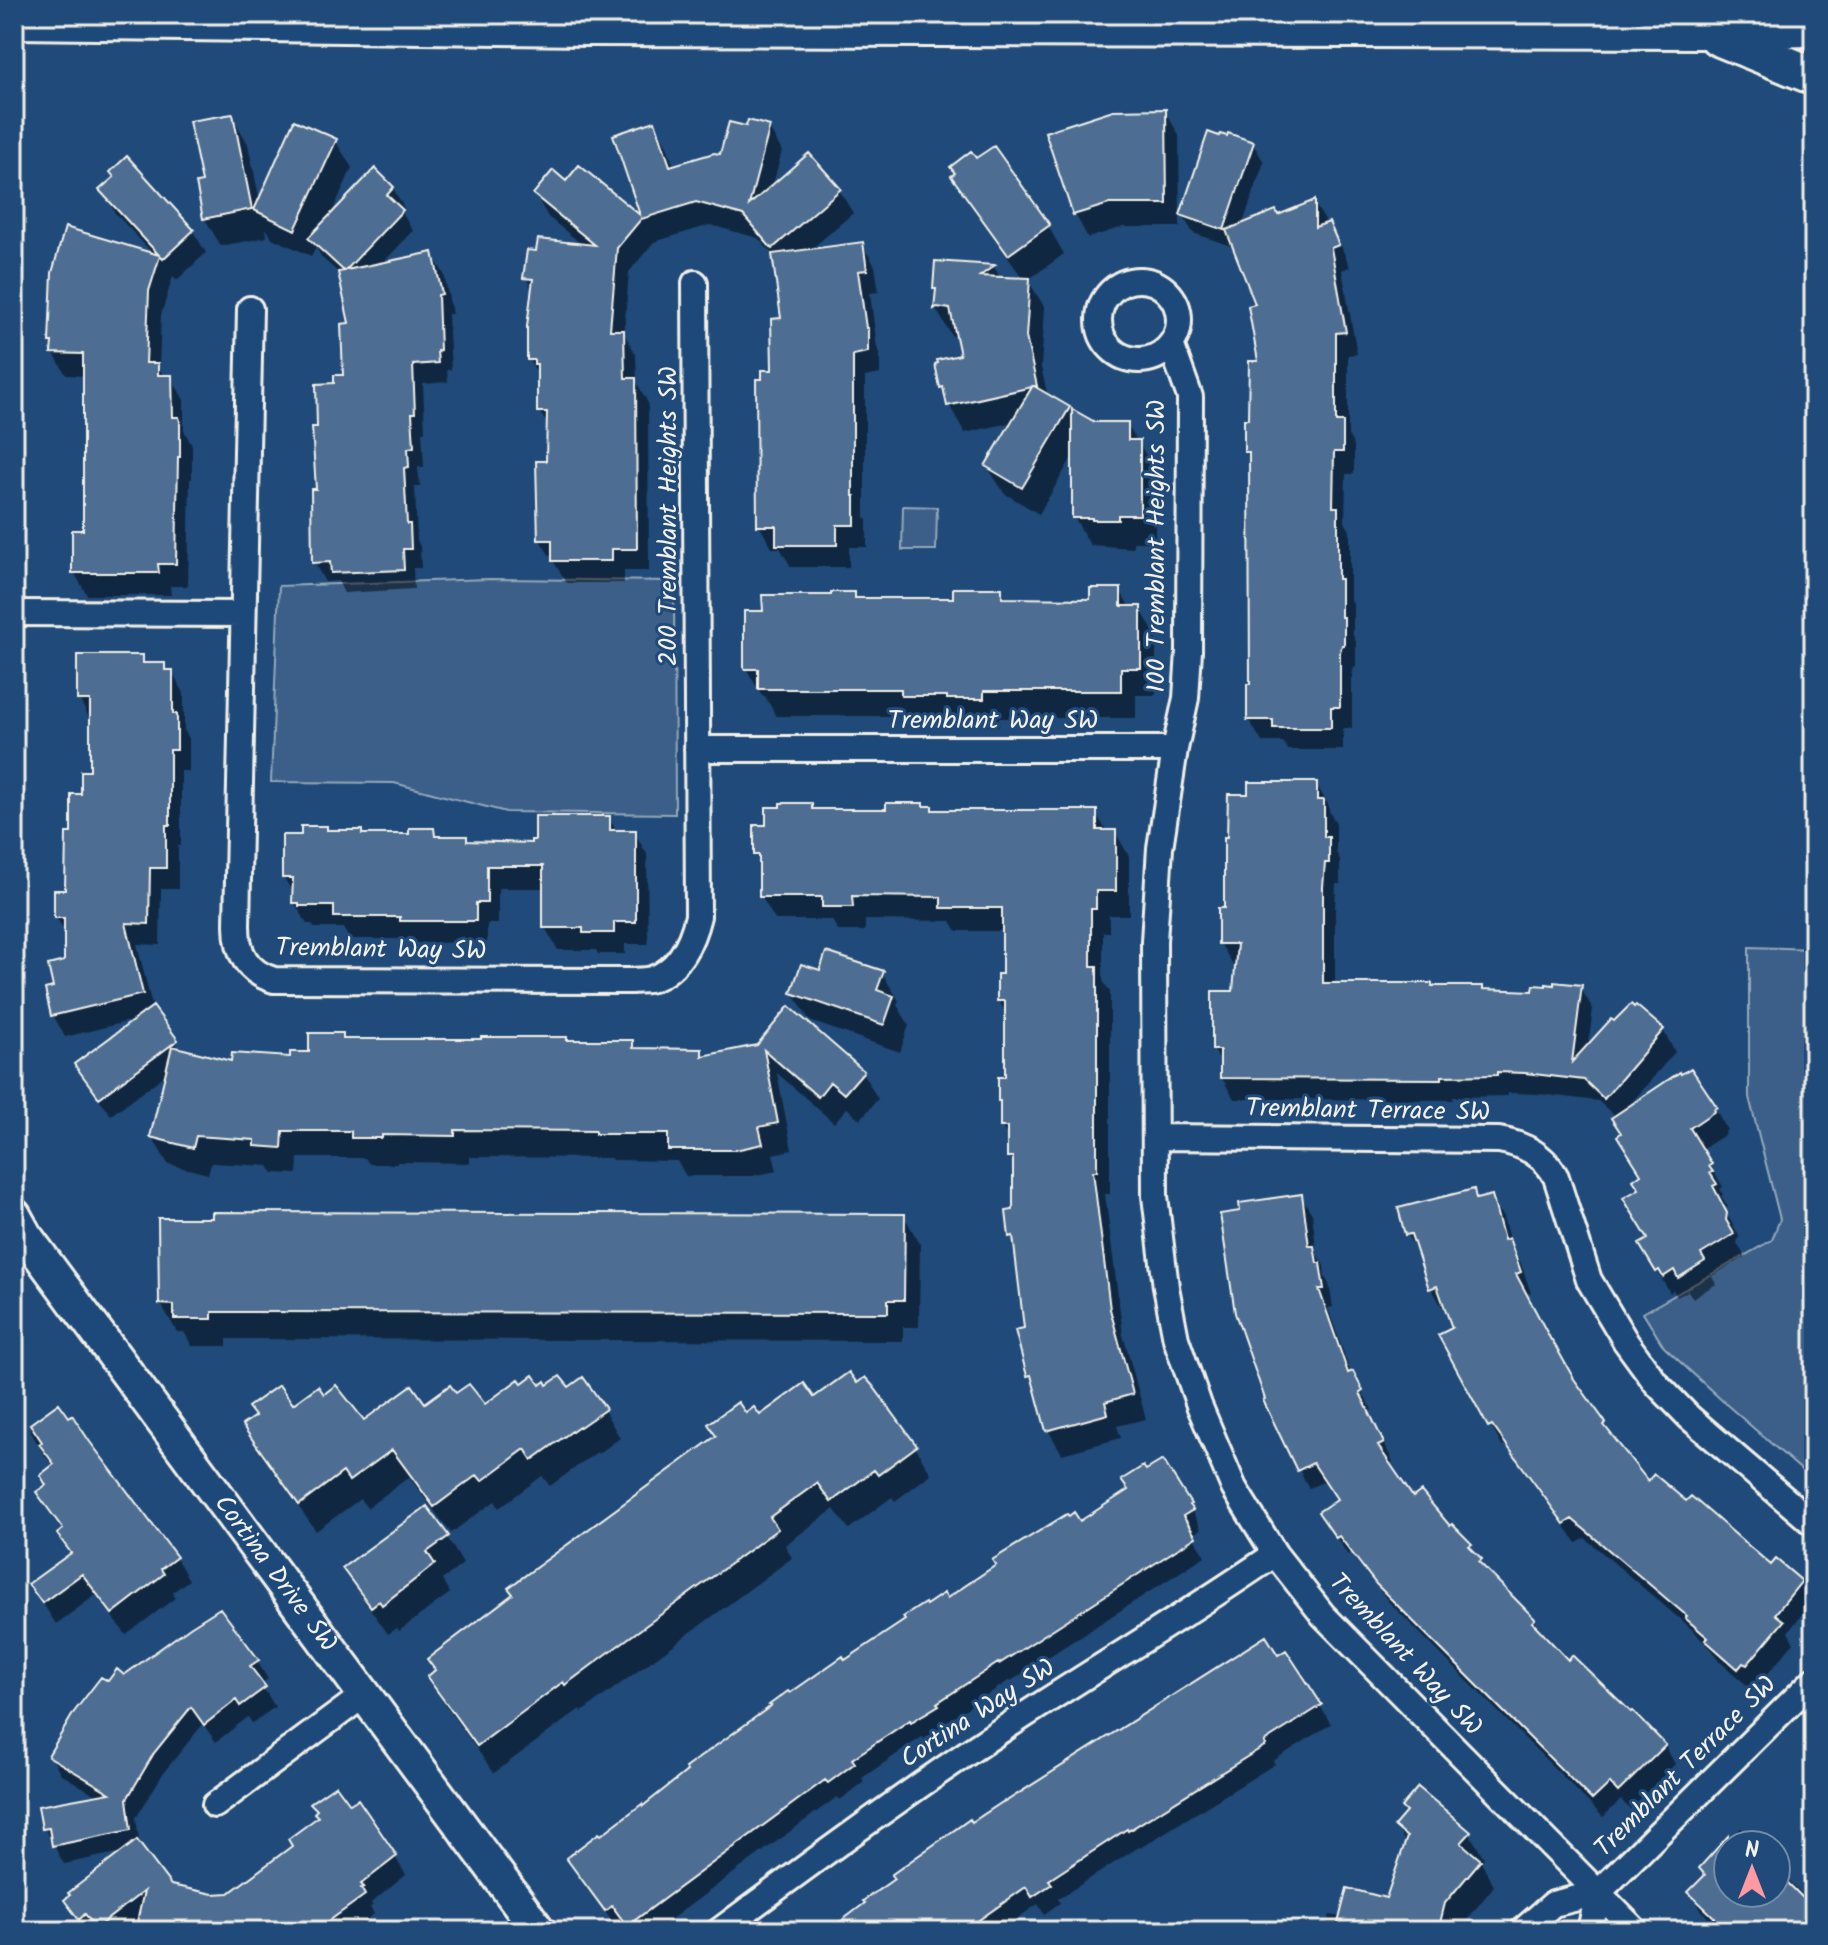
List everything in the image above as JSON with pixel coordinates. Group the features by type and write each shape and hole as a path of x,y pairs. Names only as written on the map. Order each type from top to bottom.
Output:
{"main road":[{"path":"14,20 589,27 1814,28"},
{"path":"1702,30 1814,76"}],"street":[{"name":"200 Tremblant Heights SW","path":"695,283 697,749"},
{"name":"Tremblant Way SW","path":"250,309 237,943 246,962 264,977 274,980 653,979 671,968 684,953 698,916 697,749 1175,749 1160,848 1154,941 1155,1196 1176,1339 1199,1405 1234,1488 1275,1554 1323,1615 1636,1931"},
{"name":"100 Tremblant Heights SW","path":"1171,344 1190,397 1189,651 1186,698 1175,749"},
{"path":"14,613 243,614"},
{"name":"Tremblant Terrace SW","path":"1155,1137 1499,1140 1517,1143 1538,1155 1556,1177 1589,1280 1626,1342 1656,1383 1689,1417 1814,1524"},
{"name":"Cortina Drive SW","path":"18,1231 539,1931"},
{"name":"Cortina Way SW","path":"719,1931 898,1800 1275,1554"},
{"name":"Tremblant Terrace SW","path":"1598,1893 1814,1680"},
{"path":"215,1805 364,1695"},
{"path":"1522,1931 1553,1904 1598,1893 1590,1931"}],"shaded area":[{"path":"903,506 937,507 936,550 902,550"},
{"path":"489,579 674,581 675,814 506,812 394,783 271,782 279,586"},
{"path":"1749,947 1814,949 1814,1481 1664,1347 1643,1313 1772,1240 1780,1219 1749,1097"}],"building":[{"path":"1166,109 1167,204 1109,204 1073,215 1045,132 1113,110"},
{"path":"233,114 252,209 203,219 196,183 202,182 189,121"},
{"path":"294,120 337,139 295,230 254,210"},
{"path":"748,120 770,126 749,205 809,153 841,189 772,249 743,215 696,202 641,219 617,248 610,330 624,330 625,378 636,378 637,549 612,549 612,561 552,561 552,540 538,540 536,461 546,461 547,412 537,412 537,364 534,360 527,360 527,326 533,279 523,278 527,250 536,251 538,239 595,245 533,194 553,170 566,181 579,165 640,215 613,135 655,121 670,166 720,154 729,122 746,126"},
{"path":"1208,132 1219,136 1227,136 1228,133 1254,142 1224,230 1180,215"},
{"path":"994,146 1050,225 1008,255 951,176 955,173 950,167 971,151 976,158"},
{"path":"127,156 194,230 163,259 160,256 149,291 146,363 158,363 158,375 172,375 173,417 179,417 180,422 176,564 158,564 159,573 72,573 72,530 83,530 83,354 51,353 52,273 65,227 159,255 99,190 114,177 110,172"},
{"path":"375,168 394,187 387,195 403,210 346,270 433,252 442,294 438,295 440,350 437,351 438,363 413,365 414,447 408,448 409,467 404,468 411,549 403,549 404,570 331,573 330,562 312,563 311,489 316,489 312,427 317,427 316,384 334,383 334,375 343,375 341,324 349,323 338,272 344,271 308,238"},
{"path":"1315,200 1315,227 1329,222 1339,245 1331,248 1346,332 1336,333 1336,422 1343,422 1343,452 1334,452 1333,507 1338,507 1338,579 1341,579 1341,617 1344,617 1344,645 1340,652 1340,707 1331,707 1331,728 1273,728 1273,720 1247,720 1247,684 1250,684 1249,452 1244,452 1244,419 1248,419 1249,361 1258,361 1248,306 1255,304 1226,230 1276,210 1278,215"},
{"path":"863,242 867,270 858,271 868,328 868,352 853,355 855,525 837,525 837,545 776,545 776,526 757,526 756,379 762,379 762,370 772,370 771,319 781,318 772,254"},
{"path":"935,261 995,265 980,276 1030,278 1026,337 1037,386 1034,386 1070,407 1022,488 985,466 1032,387 947,406 935,364 937,360 960,355 950,309 934,309"},
{"path":"1072,409 1095,422 1128,422 1128,440 1140,440 1140,515 1118,515 1118,520 1072,518"},
{"path":"953,588 1002,588 1002,598 1090,599 1090,588 1121,588 1121,606 1141,606 1141,668 1121,668 1121,691 984,691 984,699 901,696 901,689 758,689 758,669 744,669 744,611 763,611 762,595 855,592 855,598 953,598"},
{"path":"77,655 143,655 143,663 165,663 165,670 173,670 177,750 170,750 170,825 166,825 166,868 150,868 149,924 126,923 143,994 51,1016 45,989 53,987 48,965 64,961 64,918 54,918 54,890 65,890 66,833 71,833 71,794 81,794 81,771 90,771 90,700 77,700"},
{"path":"1248,782 1317,782 1317,800 1324,800 1324,837 1329,837 1329,863 1325,863 1323,887 1323,983 1432,983 1432,986 1483,986 1483,989 1533,991 1534,985 1554,985 1554,982 1582,985 1572,1062 1611,1019 1614,1021 1631,1004 1664,1029 1604,1099 1584,1080 1525,1073 1497,1072 1497,1075 1442,1076 1442,1079 1220,1078 1220,1050 1212,1050 1212,991 1233,991 1237,944 1218,944 1218,908 1224,908 1224,837 1227,837 1228,794 1248,794"},
{"path":"780,803 812,803 812,809 886,809 886,803 923,803 923,806 932,806 932,810 1097,810 1097,830 1116,830 1116,891 1096,891 1096,909 1091,909 1091,966 1097,966 1097,1171 1093,1171 1110,1309 1133,1394 1105,1402 1108,1414 1046,1431 1015,1330 1024,1328 1013,1236 1009,1237 1006,1211 1013,1210 1013,1157 1007,1157 1007,1127 1000,1127 998,1101 998,1077 1005,1077 1005,1001 997,1001 997,974 1002,974 1002,908 941,908 941,897 852,896 853,907 822,907 822,897 759,897 759,855 754,855 754,825 766,825 766,807 780,807"},
{"path":"535,816 610,816 610,830 636,830 636,922 614,922 614,933 583,933 583,928 543,928 543,866 487,866 487,903 476,903 476,921 334,917 334,906 299,906 299,903 292,903 293,878 282,878 282,835 301,835 301,826 362,830 362,834 409,834 409,828 434,828 435,836 467,836 467,841 531,843 535,840"},
{"path":"826,952 884,971 877,990 894,996 884,1025 791,993 801,964 820,970"},
{"path":"153,1006 178,1040 99,1098 74,1064"},
{"path":"789,1006 864,1071 844,1094 830,1082 818,1097 764,1050 778,1123 759,1127 763,1144 735,1150 668,1150 668,1134 595,1134 595,1131 455,1130 455,1136 382,1135 382,1138 351,1138 351,1131 283,1131 282,1148 255,1146 255,1140 196,1136 193,1148 150,1137 172,1046 231,1061 232,1053 290,1057 290,1052 309,1052 309,1033 343,1033 343,1039 567,1037 567,1040 633,1040 633,1048 702,1049 702,1056 757,1045"},
{"path":"1691,1068 1717,1107 1690,1128 1712,1164 1709,1166 1713,1172 1710,1173 1717,1184 1713,1186 1734,1234 1701,1254 1705,1261 1678,1278 1674,1270 1663,1277 1659,1270 1656,1272 1639,1244 1648,1239 1623,1198 1639,1189 1633,1180 1641,1174 1617,1136 1621,1133 1611,1118 1680,1072"},
{"path":"1474,1189 1476,1199 1492,1195 1504,1240 1509,1238 1521,1272 1516,1274 1551,1340 1606,1423 1604,1425 1648,1481 1654,1474 1686,1501 1691,1496 1771,1565 1776,1559 1802,1581 1775,1614 1784,1621 1747,1665 1743,1663 1738,1669 1705,1640 1708,1638 1685,1618 1687,1616 1572,1519 1564,1524 1492,1425 1488,1427 1438,1335 1452,1328 1437,1286 1429,1289 1411,1234 1405,1235 1398,1208"},
{"path":"1302,1194 1309,1246 1314,1246 1317,1263 1320,1263 1324,1289 1319,1289 1348,1373 1353,1371 1384,1443 1378,1446 1413,1497 1421,1491 1450,1526 1452,1524 1472,1544 1469,1546 1482,1559 1479,1562 1535,1619 1532,1622 1568,1660 1572,1655 1666,1745 1618,1792 1610,1783 1592,1800 1376,1584 1318,1512 1337,1499 1313,1463 1297,1471 1263,1400 1235,1313 1220,1214 1240,1211 1239,1203"},
{"path":"212,1212 905,1214 904,1300 888,1300 888,1313 212,1312 212,1319 174,1319 174,1305 159,1304 158,1218 212,1218"},
{"path":"849,1372 857,1383 865,1377 917,1446 878,1475 874,1470 831,1502 817,1483 770,1517 778,1529 477,1746 427,1677 435,1670 427,1659 513,1594 508,1588 716,1436 708,1424 738,1402 746,1413 754,1407 760,1415 804,1383 814,1397"},
{"path":"533,1375 540,1385 545,1381 547,1385 560,1376 569,1387 583,1377 606,1409 532,1460 525,1449 482,1481 477,1475 434,1507 392,1450 349,1481 343,1472 299,1505 242,1425 255,1416 248,1407 279,1385 293,1404 318,1386 324,1394 336,1385 364,1420 412,1385 425,1403 450,1385 456,1393 469,1384 485,1404 519,1379 522,1383"},
{"path":"59,1403 69,1417 72,1415 177,1557 161,1569 164,1574 112,1614 82,1574 42,1603 28,1584 71,1553 57,1534 63,1529 36,1492 46,1485 40,1475 54,1464 39,1444 42,1442 30,1424"},
{"path":"1163,1460 1191,1504 1193,1510 1183,1516 1196,1537 852,1759 855,1763 828,1783 825,1780 627,1926 612,1906 605,1911 566,1858 643,1806 687,1771 685,1768 788,1691 790,1693 843,1656 845,1660 925,1603 944,1593 947,1598 996,1565 992,1560 1067,1514 1069,1516 1074,1512 1080,1521 1128,1490 1121,1480 1143,1466 1146,1470"},
{"path":"427,1506 449,1536 427,1552 435,1564 382,1605 379,1601 371,1607 342,1568"},
{"path":"220,1608 259,1660 250,1666 266,1687 240,1706 236,1700 204,1725 191,1707 154,1753 127,1799 131,1830 52,1846 49,1828 42,1829 38,1806 110,1793 48,1756 74,1712 101,1677 108,1681 117,1669 124,1675"},
{"path":"1266,1636 1278,1655 1286,1650 1322,1705 1264,1742 1266,1745 1127,1829 1049,1880 1052,1884 1032,1897 1026,1887 979,1920 987,1931 828,1931 894,1879 891,1875 970,1819 972,1822 1005,1802"},
{"path":"336,1785 350,1804 358,1799 397,1856 361,1884 365,1895 315,1931 135,1931 144,1891 96,1928 85,1914 79,1920 64,1900 70,1895 68,1893 137,1840 171,1885 213,1894 229,1893 292,1846 288,1839 318,1817 314,1813 317,1810 310,1803"},
{"path":"1418,1787 1471,1832 1461,1843 1481,1860 1445,1903 1438,1931 1336,1931 1347,1888 1386,1898 1407,1837 1394,1826 1406,1812 1401,1807"},
{"path":"1712,1854 1712,1909 1792,1909 1792,1887 1814,1909 1814,1931 1702,1931 1715,1918 1688,1892 1705,1875 1699,1868"}]}
